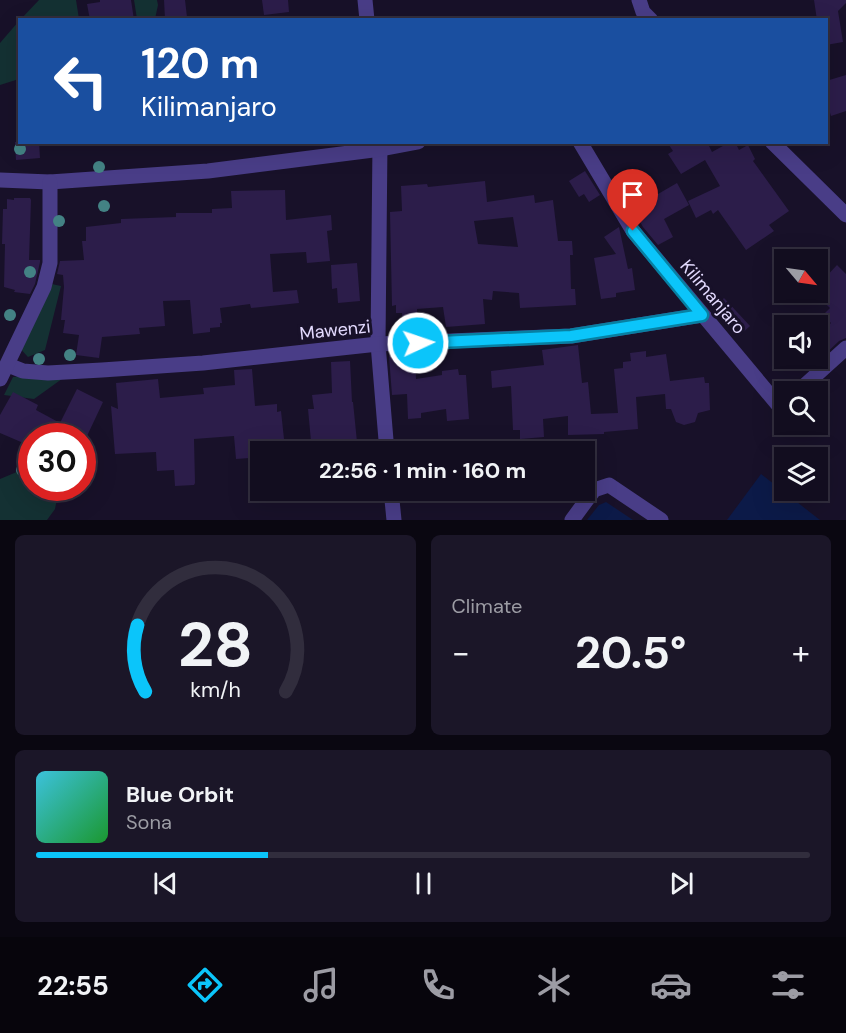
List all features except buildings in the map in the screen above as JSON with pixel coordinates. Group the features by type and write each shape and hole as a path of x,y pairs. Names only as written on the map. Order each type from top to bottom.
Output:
{"street":[{"path":"365,0 367,18"},
{"path":"639,0 643,12 649,18"},
{"path":"0,180 51,183 208,171 400,144"},
{"name":"Kilimanjaro","path":"581,144 633,231 774,400"},
{"path":"774,144 846,215"},
{"path":"381,146 378,344 386,441"},
{"path":"0,379 44,287 50,263 51,183"},
{"name":"Mawenzi","path":"8,365 23,371 71,372 203,363 378,344 571,336 702,315"},
{"path":"810,381 846,348"},
{"path":"572,520 594,490 609,485 661,520"},
{"path":"392,501 394,520"}],"green space":[{"path":"39,0 76,0 79,18 22,18"},
{"path":"134,0 157,0 155,18 137,18"},
{"path":"18,22 18,79 0,85 0,43"},
{"path":"47,283 61,286 45,350 28,357 18,346"},
{"path":"66,376 34,399 4,395 13,377"},
{"path":"18,471 18,501 57,501 55,509 47,520 0,520 0,479"}],"water":[{"path":"761,474 774,484 774,501 796,501 820,520 727,520"},
{"path":"606,502 633,520 587,520 599,505"}],"route":[{"path":"418,343 571,336 702,315 633,231"}]}
